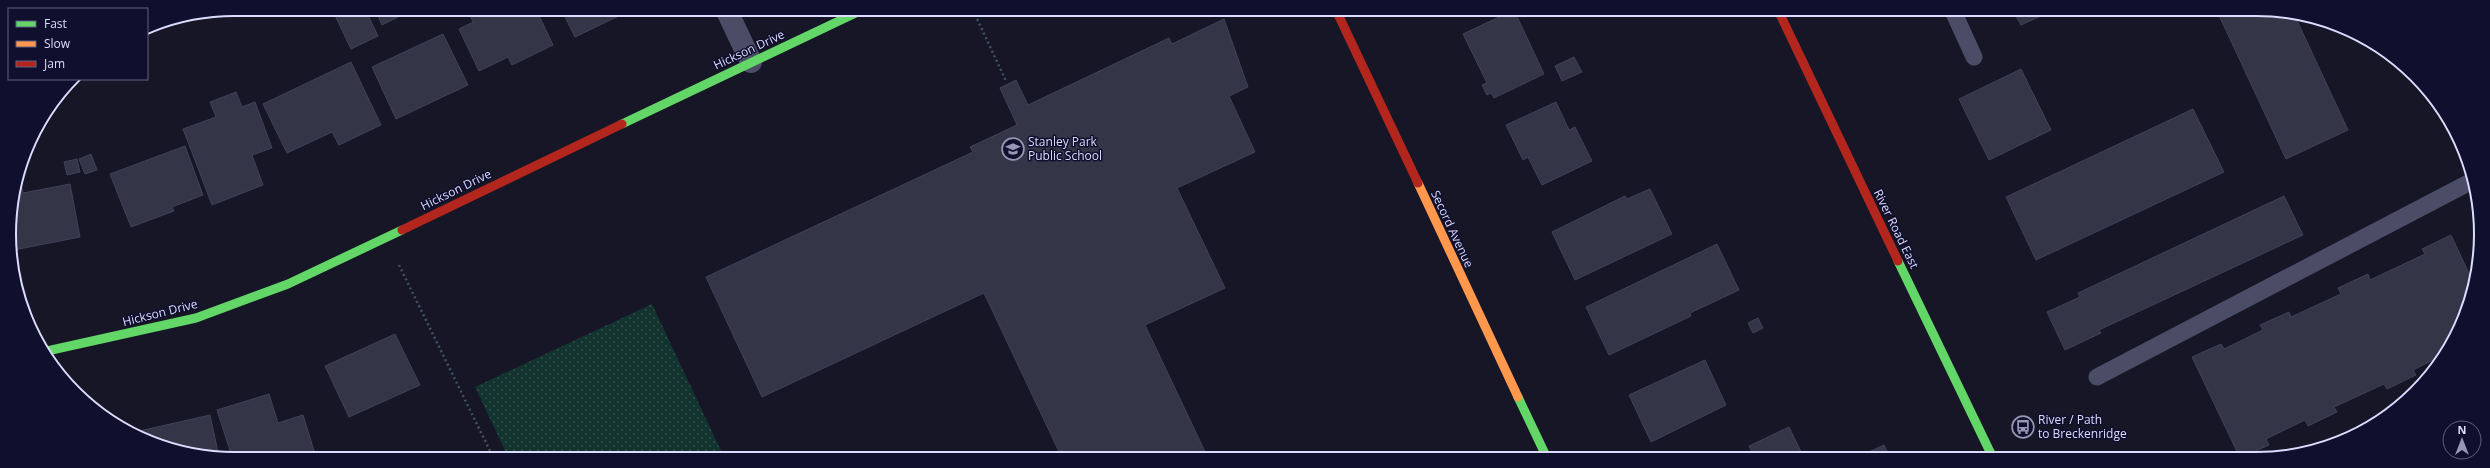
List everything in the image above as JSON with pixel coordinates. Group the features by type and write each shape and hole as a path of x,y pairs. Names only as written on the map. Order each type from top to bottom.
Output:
{"street":[{"path":"729,16 751,62"},
{"name":"Hickson Drive","path":"50,351 196,318 288,284 849,16"},
{"name":"Secord Avenue","path":"1339,16 1544,452"},
{"name":"River Road East","path":"1781,16 1990,452"}],"lane":[{"path":"1955,16 1974,57"},
{"path":"2096,377 2468,183"}],"path":[{"path":"976,16 1006,81"},
{"path":"385,237 491,452"}],"green space":[{"path":"652,304 722,452 506,452 475,387"}],"building":[{"path":"335,16 368,16 378,36 351,49"},
{"path":"378,16 398,16 398,17 382,25"},
{"path":"470,16 539,16 553,45 512,65 508,57 479,71 459,29 473,22"},
{"path":"564,16 619,16 575,37"},
{"path":"1501,16 1517,16 1544,74 1494,98 1491,93 1487,95 1482,85 1487,83 1463,34"},
{"path":"2016,16 2041,16 2021,25"},
{"path":"2219,16 2270,16 2297,20 2348,130 2286,159"},
{"path":"1224,19 1248,87 1229,96 1255,152 1177,188 1225,288 1145,325 1205,452 1059,452 984,293 762,397 706,277 973,152 970,147 1017,125 1000,88 1016,80 1028,105 1169,38 1172,44"},
{"path":"443,34 468,85 396,119 372,67"},
{"path":"1574,57 1582,72 1562,81 1555,66"},
{"path":"351,62 381,125 339,145 332,132 287,153 263,104"},
{"path":"2021,69 2051,130 1989,160 1959,99"},
{"path":"236,92 242,107 255,102 272,148 252,155 263,185 212,205 183,129 216,117 210,102"},
{"path":"1556,102 1569,130 1575,127 1592,161 1542,185 1528,157 1523,160 1506,125"},
{"path":"2193,109 2224,172 2036,260 2006,197"},
{"path":"185,146 203,195 172,207 174,211 131,227 110,174"},
{"path":"91,154 97,170 85,174 79,159"},
{"path":"77,159 80,172 67,175 64,162"},
{"path":"70,184 80,237 16,250 16,220 21,185 23,193"},
{"path":"1650,189 1672,234 1575,280 1552,232 1625,196 1627,199"},
{"path":"2284,196 2303,235 2099,330 2101,333 2065,350 2047,312 2080,297 2078,293"},
{"path":"2451,235 2470,276 2467,290 2452,330 2434,360 2413,370 2416,375 2387,389 2384,384 2334,407 2337,412 2308,426 2305,420 2266,439 2269,445 2253,452 2237,452 2192,357 2221,344 2224,349 2263,330 2260,325 2289,312 2291,317 2341,294 2338,288 2368,274 2370,280 2425,254 2422,249"},
{"path":"1717,244 1739,290 1690,313 1691,316 1609,355 1586,307"},
{"path":"1758,318 1763,328 1753,333 1748,323"},
{"path":"395,334 420,385 349,417 325,366"},
{"path":"1705,360 1726,405 1651,442 1629,395"},
{"path":"269,394 278,423 303,415 314,452 230,452 217,410"},
{"path":"210,415 218,452 178,445 140,431"},
{"path":"1789,427 1801,452 1752,452 1749,446"},
{"path":"1884,445 1887,452 1869,452"}],"traffic: fast":[{"path":"622,124 849,16"},
{"path":"50,350 196,318 288,284 402,230"},
{"path":"1898,261 1990,452"},
{"path":"1518,397 1544,452"}],"traffic: slow":[{"path":"1418,183 1518,397"}],"traffic: jam":[{"path":"1339,16 1418,183"},
{"path":"1781,16 1898,261"},
{"path":"402,230 622,124"}],"place":[{"name":"Stanley Park Public School","path":"1013,149"},
{"name":"River / Path to Breckenridge","path":"2023,427"}]}
